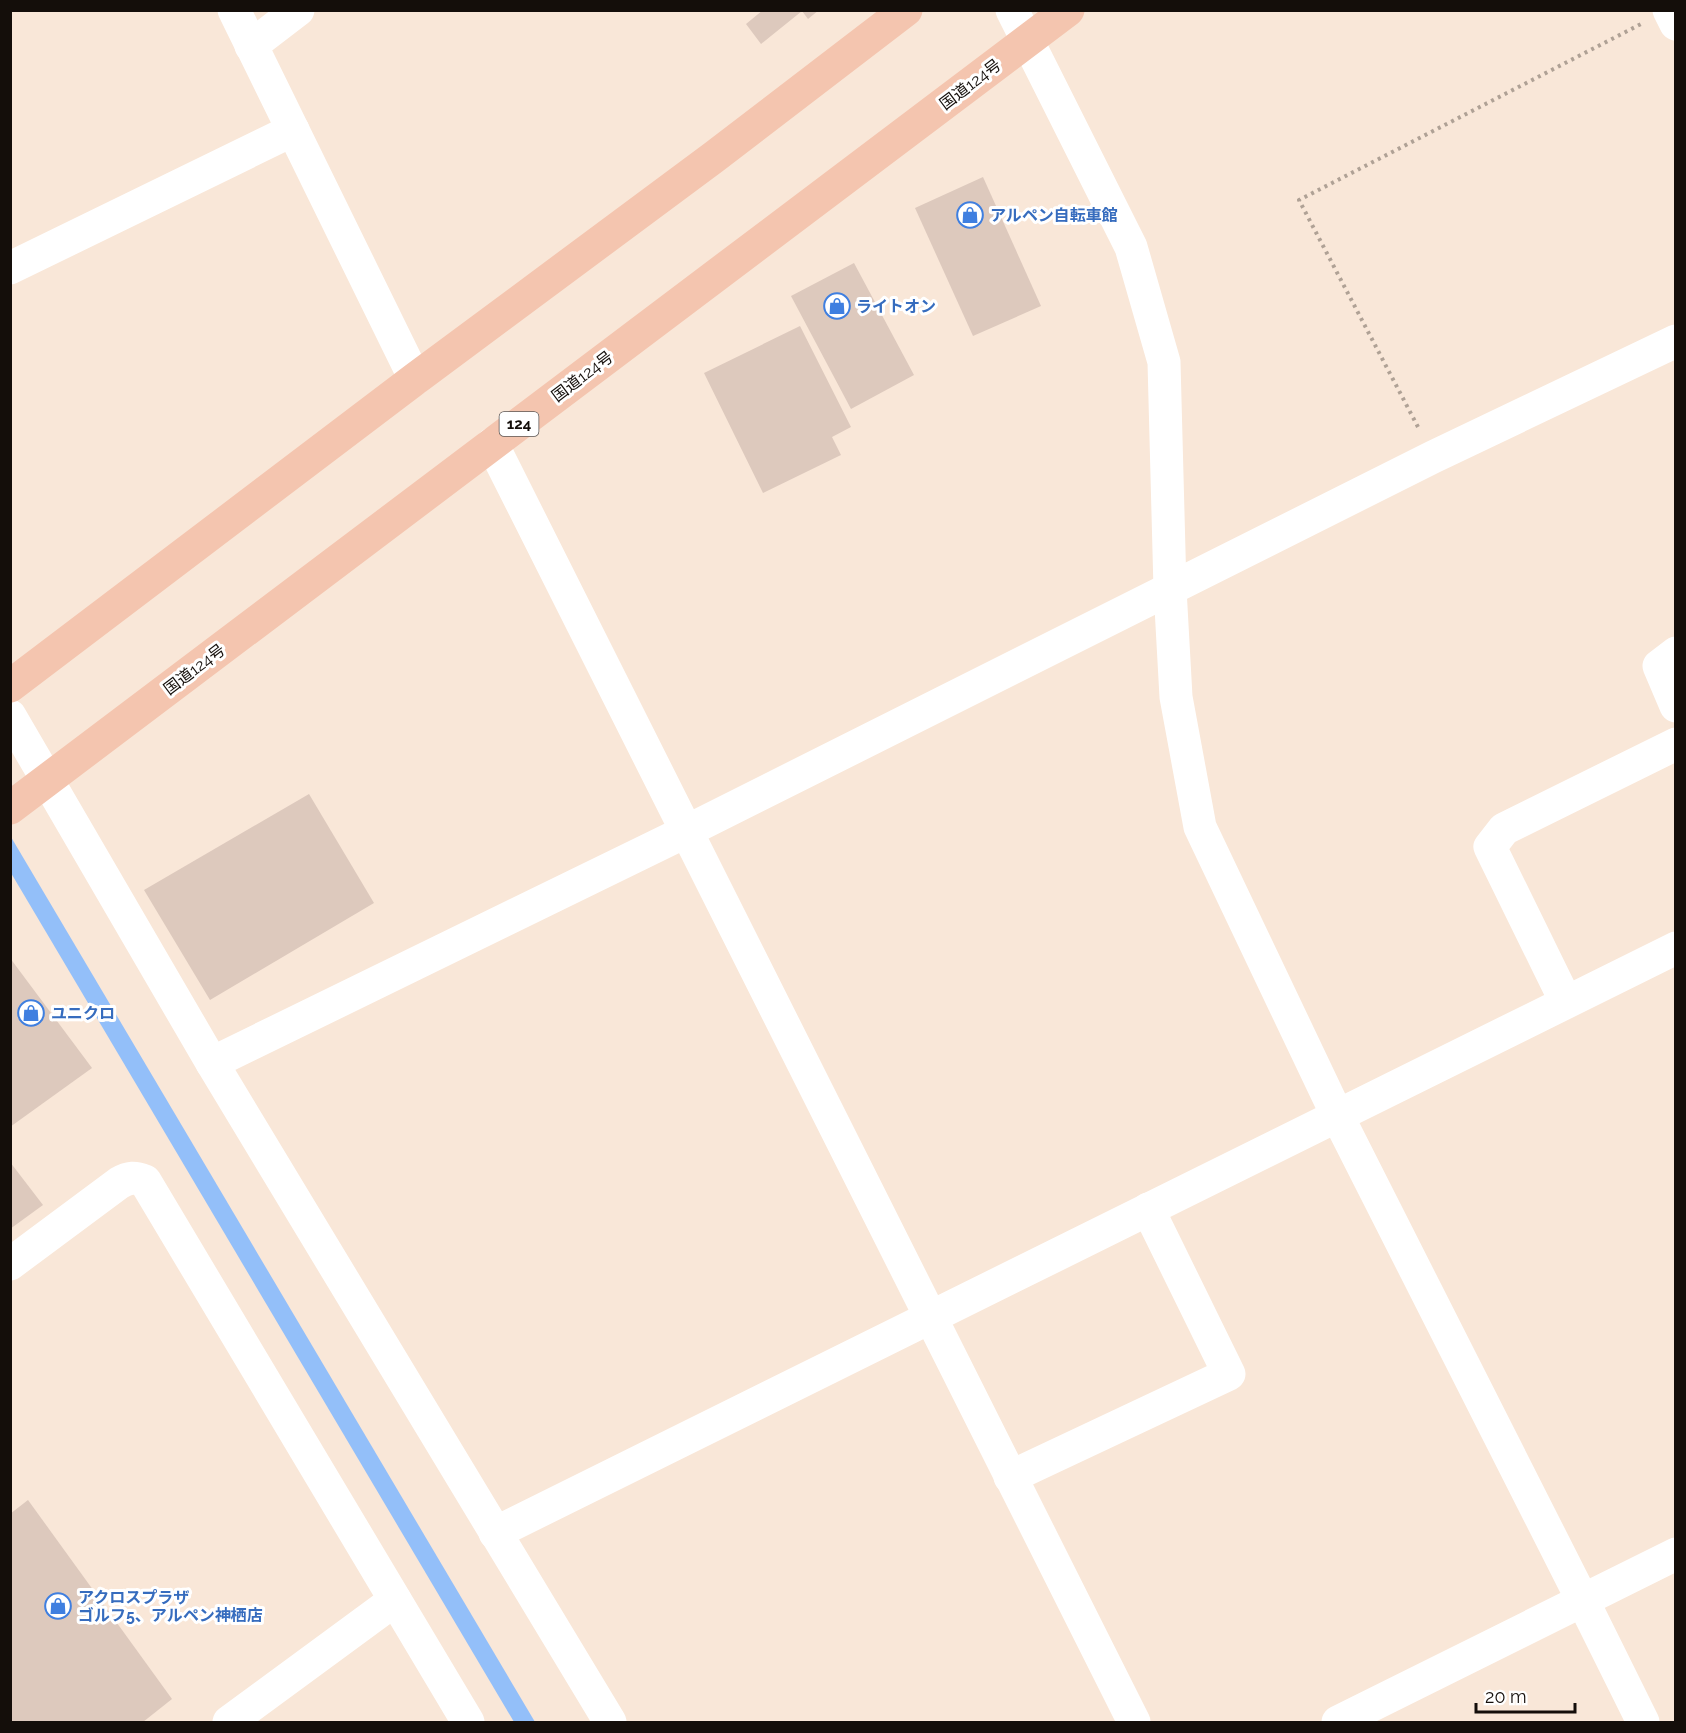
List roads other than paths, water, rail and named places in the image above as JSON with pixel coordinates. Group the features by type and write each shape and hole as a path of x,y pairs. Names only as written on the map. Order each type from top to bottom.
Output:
{"highway":[{"path":"10,686 906,10"},
{"name":"国道124号","path":"10,808 1068,10"}],"street":[{"path":"234,10 415,379"},
{"path":"251,46 298,10"},
{"path":"1012,10 1131,247 1164,362 1170,589 1176,697 1200,827 1338,1117 1642,1722"},
{"path":"10,268 293,130"},
{"path":"212,1062 687,831 1433,457 1676,342"},
{"path":"492,444 1134,1722"},
{"path":"1676,653 1659,666 1676,706"},
{"path":"10,717 212,1062 610,1722"},
{"path":"1566,1002 1490,847 1504,830 1676,744"},
{"path":"495,1533 1676,948"},
{"path":"10,1264 119,1183 128,1178 145,1181 468,1722"},
{"path":"1010,1477 1229,1374 1148,1209"},
{"path":"1338,1722 1676,1554"},
{"path":"229,1722 395,1600"}],"water":[{"path":"11,837 535,1722 514,1722 11,873"}],"place":[{"name":"アルペン自転車館","path":"970,215"},
{"name":"ライトオン","path":"837,306"},
{"name":"ユニクロ","path":"31,1013"},
{"name":"アクロスプラザ ゴルフ5、アルペン神栖店","path":"58,1606"}]}
